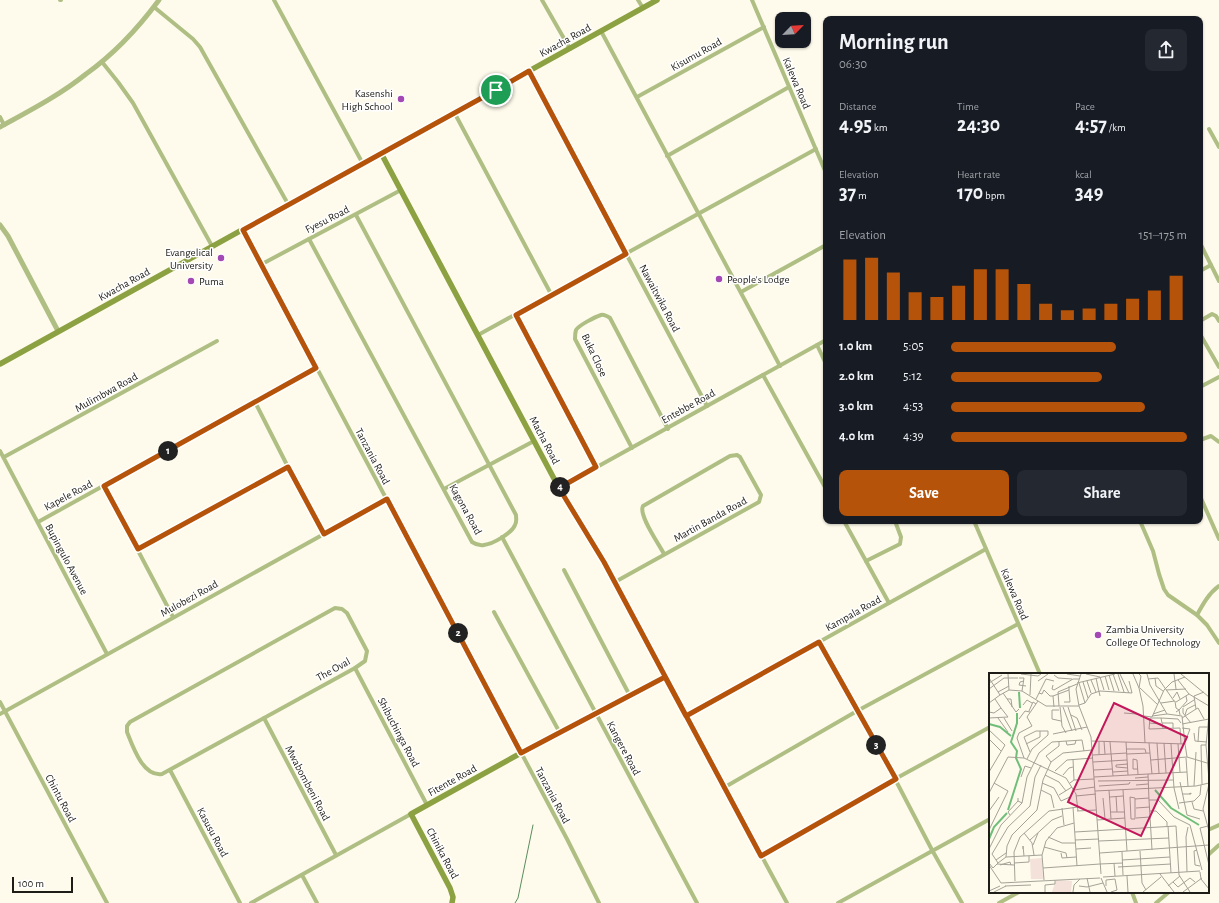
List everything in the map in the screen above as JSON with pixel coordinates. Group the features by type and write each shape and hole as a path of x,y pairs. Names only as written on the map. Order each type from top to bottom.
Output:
{"main road":[{"name":"Kwacha Road","path":"0,364 657,0"},
{"name":"Macha Road","path":"381,153 559,488 594,544 665,677"},
{"name":"Fitente Road","path":"411,814 521,753 665,677"},
{"name":"Chinika Road","path":"411,814 450,888 453,897 452,903"}],"street":[{"path":"0,117 2,126 74,83 102,62 141,23 159,0"},
{"path":"274,0 363,164"},
{"path":"542,0 570,49"},
{"path":"638,0 642,8"},
{"name":"Kalewa Road","path":"752,0 823,166"},
{"path":"154,7 193,39 200,47 288,204"},
{"name":"Kisumu Road","path":"637,97 764,27"},
{"path":"601,31 780,366"},
{"path":"102,62 133,103 212,246"},
{"name":"Nawaitwika Road","path":"529,71 707,406"},
{"path":"667,156 789,87"},
{"path":"454,112 551,294"},
{"path":"1209,129 1219,147"},
{"path":"478,335 816,149"},
{"name":"Fyesu Road","path":"262,264 401,190"},
{"name":"Kagona Road","path":"310,239 472,542 483,545 502,538 515,527 516,515 356,215"},
{"path":"0,225 8,236 58,331"},
{"name":"Tanzania Road","path":"243,230 567,839 598,903"},
{"path":"741,292 823,247"},
{"path":"1203,249 1219,281"},
{"path":"1203,270 1211,265"},
{"path":"1203,319 1212,314 1219,320"},
{"path":"516,315 596,467"},
{"name":"Buka Close","path":"632,448 575,339 577,329 581,325 601,315 605,315 610,318 668,429"},
{"path":"1203,339 1219,367"},
{"name":"Mulimbwa Road","path":"4,458 217,341"},
{"name":"Entebbe Road","path":"559,488 668,429 823,342"},
{"path":"816,345 823,358"},
{"name":"Kapele Road","path":"38,522 316,368"},
{"path":"763,375 823,483"},
{"path":"1203,386 1219,377"},
{"path":"255,402 324,534"},
{"path":"1203,439 1211,436 1219,442"},
{"path":"444,489 534,441"},
{"name":"Bupingulo Avenue","path":"0,451 107,654"},
{"name":"Martin Banda Road","path":"737,455 743,460 761,495 760,502 664,554 643,516 643,506 730,456 737,455"},
{"path":"138,549 288,467"},
{"path":"104,486 173,617"},
{"name":"Mulobezi Road","path":"0,714 387,499"},
{"path":"1203,503 1219,539"},
{"path":"846,524 890,603"},
{"path":"866,561 900,544 901,537 896,524"},
{"name":"Kalewa Road","path":"975,524 1040,673"},
{"path":"1141,524 1153,551 1158,574 1164,589 1168,594 1197,615 1207,625 1219,643"},
{"name":"Kangere Road","path":"502,538 697,903"},
{"name":"Kampala Road","path":"686,716 986,549"},
{"path":"615,582 664,554"},
{"path":"564,570 630,696"},
{"path":"1197,615 1214,589 1219,586"},
{"name":"The Oval","path":"336,608 342,609 347,613 367,651 365,661 264,718 170,770 156,775 150,773 145,768 127,732 127,726 130,722 336,608"},
{"path":"494,612 560,732"},
{"path":"725,787 857,711 1018,624"},
{"path":"819,642 896,779 932,850 962,903"},
{"name":"Shibuchinga Road","path":"355,668 427,805"},
{"name":"Macha Road","path":"665,677 786,903"},
{"name":"Chintu Road","path":"0,702 107,903"},
{"name":"Mwabombeni Road","path":"264,718 336,855"},
{"path":"761,856 989,728"},
{"name":"Kasusu Road","path":"170,770 240,903"},
{"name":"Fitente Road","path":"251,903 411,814"},
{"path":"838,903 989,820"},
{"path":"1209,830 1219,825"},
{"path":"1209,854 1219,845"},
{"path":"302,875 317,903"},
{"path":"1000,903 1017,893"},
{"path":"1132,893 1136,903"},
{"path":"1156,903 1168,893"}],"waterway":[{"path":"515,903 518,898 533,825"}],"place":[{"name":"Kasenshi High School","path":"401,99"},
{"name":"Evangelical University","path":"221,258"},
{"name":"People's Lodge","path":"719,279"},
{"name":"Puma","path":"191,281"},
{"name":"Zambia University College Of Technology","path":"1098,635"}],"route":[{"path":"496,90 243,230 316,368 104,486 138,549 288,467 324,534 387,499 521,753 665,677 686,716 819,642 896,779 761,856 725,787 686,716 604,562 559,488 596,467 516,315 551,294 626,254 529,71 496,90"}]}
